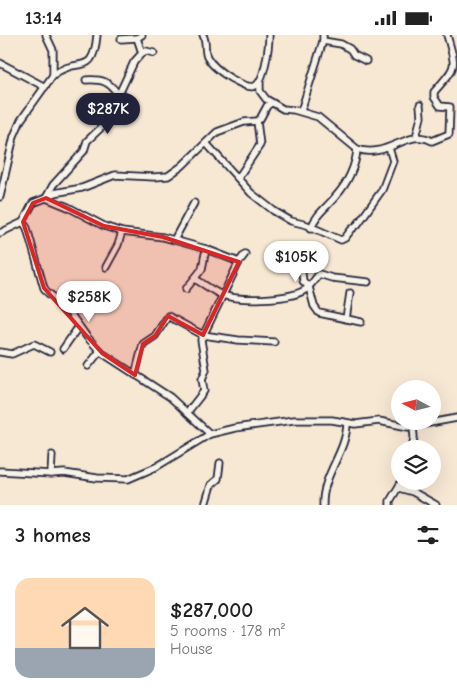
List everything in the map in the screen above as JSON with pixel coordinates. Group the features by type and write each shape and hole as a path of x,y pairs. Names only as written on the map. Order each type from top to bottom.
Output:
{"street":[{"path":"46,35 53,50 53,75"},
{"path":"0,193 14,136 21,120 53,75 77,65 83,65 91,60 95,52 97,35"},
{"path":"203,35 206,41 206,56 215,67 235,80 249,86 254,86 260,82"},
{"path":"269,35 267,57 260,82 260,91 271,103 282,109 301,111 318,117 357,149 370,153 390,148 402,141 416,137 426,137 432,141 449,134 450,107 440,105 434,95 434,92 453,71 456,60 447,35"},
{"path":"121,39 140,36 142,53"},
{"path":"301,111 323,38 341,44 350,49 354,55 366,61"},
{"path":"46,198 53,185 84,151 87,141 105,124 134,62 146,51 154,53"},
{"path":"0,63 22,73 45,87"},
{"path":"86,80 108,82 118,95"},
{"path":"0,233 23,222 33,203 54,193 82,188 115,175 168,176 182,166 221,130 244,122 257,121 271,103"},
{"path":"416,137 421,117 420,105"},
{"path":"238,178 260,148 257,121"},
{"path":"206,143 254,196 274,211 290,221 341,240 359,223 382,190 393,161 390,148"},
{"path":"311,228 319,214 344,185 356,161 357,149"},
{"path":"46,198 104,226 122,232 163,237 206,249 239,262"},
{"path":"174,240 194,203"},
{"path":"23,222 27,229 44,288 48,293 59,301 100,351 109,359 170,397 210,434"},
{"path":"106,267 118,245 122,232"},
{"path":"186,289 195,279 204,261 206,249"},
{"path":"187,413 204,391 202,379 206,370 201,340 244,254"},
{"path":"301,266 301,277 309,287 316,310 319,313 361,322"},
{"path":"195,279 223,295 243,298 281,297 296,294 309,287 318,274 332,278 368,282"},
{"path":"346,319 350,293"},
{"path":"135,375 144,344 155,336 168,316 203,335 238,340 274,342"},
{"path":"63,349 79,326"},
{"path":"0,352 12,354 34,344 50,352"},
{"path":"88,366 100,351"},
{"path":"441,421 457,418"},
{"path":"0,471 64,473 97,478 131,478 156,467 210,434 235,428 294,420 332,420 347,424 379,421 391,423"},
{"path":"323,505 325,484 343,444 347,424"},
{"path":"51,474 52,455"},
{"path":"205,505 211,485 218,479 220,463"},
{"path":"390,505 390,501 398,490"},
{"path":"406,490 436,505"}],"highlighted area":[{"path":"46,198 104,226 163,237 239,262 203,335 168,316 155,336 143,344 135,375 102,353 44,288 23,222 33,203"}]}
